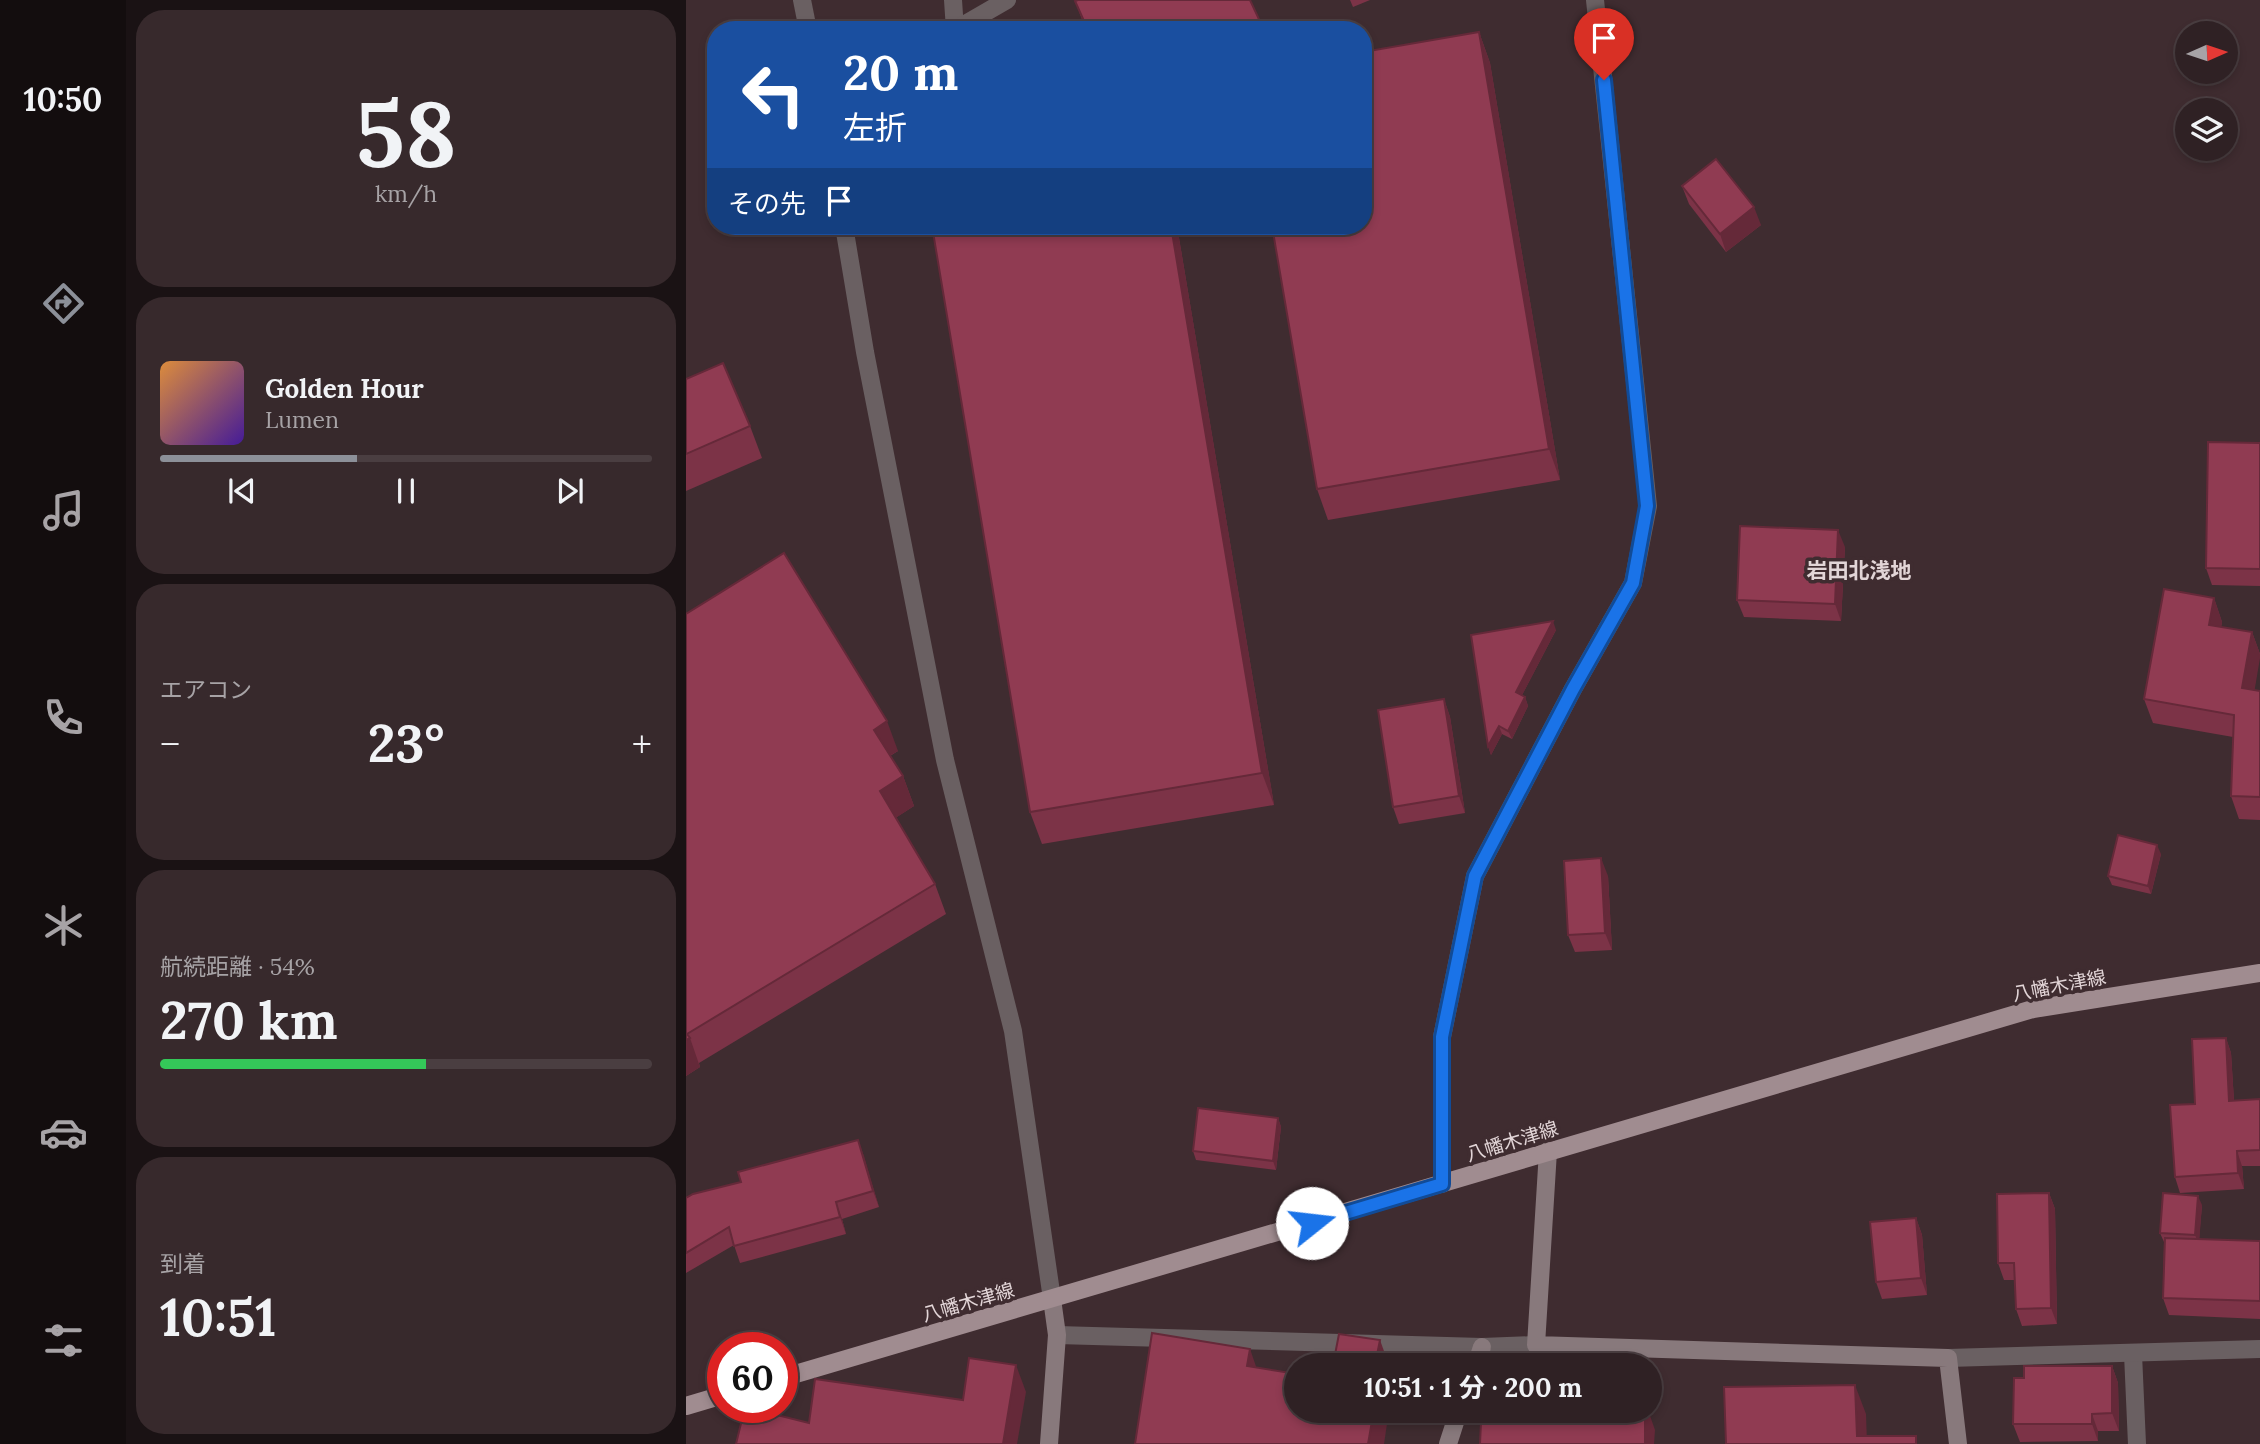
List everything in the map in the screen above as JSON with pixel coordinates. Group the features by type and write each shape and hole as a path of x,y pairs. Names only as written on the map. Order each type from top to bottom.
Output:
{"main road":[{"name":"八幡木津線","path":"798,1373 2033,1009 2260,972"},
{"path":"686,1406 707,1400"}],"street":[{"path":"802,0 806,21"},
{"path":"953,0 954,21"},
{"path":"971,21 1007,0"},
{"path":"1442,1184 1442,1037 1475,876 1573,689 1633,583 1647,506 1595,0"},
{"path":"846,235 865,352 945,760 1013,1031 1057,1335 1049,1444"},
{"path":"1536,1345 1548,1151"},
{"path":"1057,1335 1482,1347 1536,1345 1948,1358 2260,1349"},
{"path":"1480,1353 1482,1347"},
{"path":"2133,1353 2137,1444"},
{"path":"1948,1358 1958,1444"},
{"path":"1447,1444 1455,1423"}],"building":[{"path":"1250,0 1260,21 1084,21 1075,1"},
{"path":"1479,32 1549,449 1317,489 1274,235 1372,235 1372,50"},
{"path":"1716,159 1754,207 1720,234 1682,186"},
{"path":"934,235 1172,235 1262,773 1030,812"},
{"path":"723,363 750,426 686,454 686,379"},
{"path":"2208,442 2260,443 2260,569 2206,568"},
{"path":"1740,526 1838,530 1835,604 1737,600"},
{"path":"784,553 887,721 874,730 903,776 880,791 935,884 687,1034 690,1038 686,1040 686,614"},
{"path":"2164,589 2214,598 2209,625 2252,632 2242,688 2260,691 2260,797 2231,796 2234,715 2144,699"},
{"path":"1553,621 1516,692 1525,697 1508,731 1499,726 1488,746 1471,635"},
{"path":"1444,699 1459,796 1393,807 1378,710"},
{"path":"2118,835 2157,845 2148,886 2108,876"},
{"path":"1601,858 1605,933 1568,935 1564,861"},
{"path":"2226,1038 2229,1101 2260,1099 2260,1150 2237,1151 2238,1173 2175,1177 2170,1105 2195,1104 2192,1039"},
{"path":"1198,1108 1278,1118 1273,1161 1193,1151"},
{"path":"858,1140 873,1191 836,1202 840,1217 734,1246 729,1227 686,1253 686,1198 741,1182 738,1172"},
{"path":"2049,1193 2051,1308 2016,1309 2014,1263 1998,1263 1997,1194"},
{"path":"2163,1193 2198,1196 2195,1235 2160,1233"},
{"path":"1916,1218 1921,1278 1876,1282 1870,1222"},
{"path":"2165,1238 2260,1241 2260,1301 2163,1298"},
{"path":"1152,1333 1250,1349 1247,1366 1284,1372 1284,1423 1372,1423 1368,1444 1135,1444"},
{"path":"1339,1334 1380,1340 1377,1353 1335,1353"},
{"path":"969,1358 1016,1365 1003,1444 736,1444 741,1423 798,1423 798,1420 809,1423 815,1379 963,1400"},
{"path":"2024,1366 2112,1366 2112,1413 2092,1414 2092,1424 2013,1424 2014,1378 2024,1378"},
{"path":"1855,1385 1857,1436 1916,1436 1916,1444 1726,1444 1724,1387"},
{"path":"1481,1423 1645,1423 1645,1444 1480,1444"}],"district":[{"name":"岩田北浅地","path":"1859,570"}],"route":[{"path":"1312,1223 1442,1184 1442,1037 1475,876 1573,689 1633,583 1647,506 1604,80"}]}
